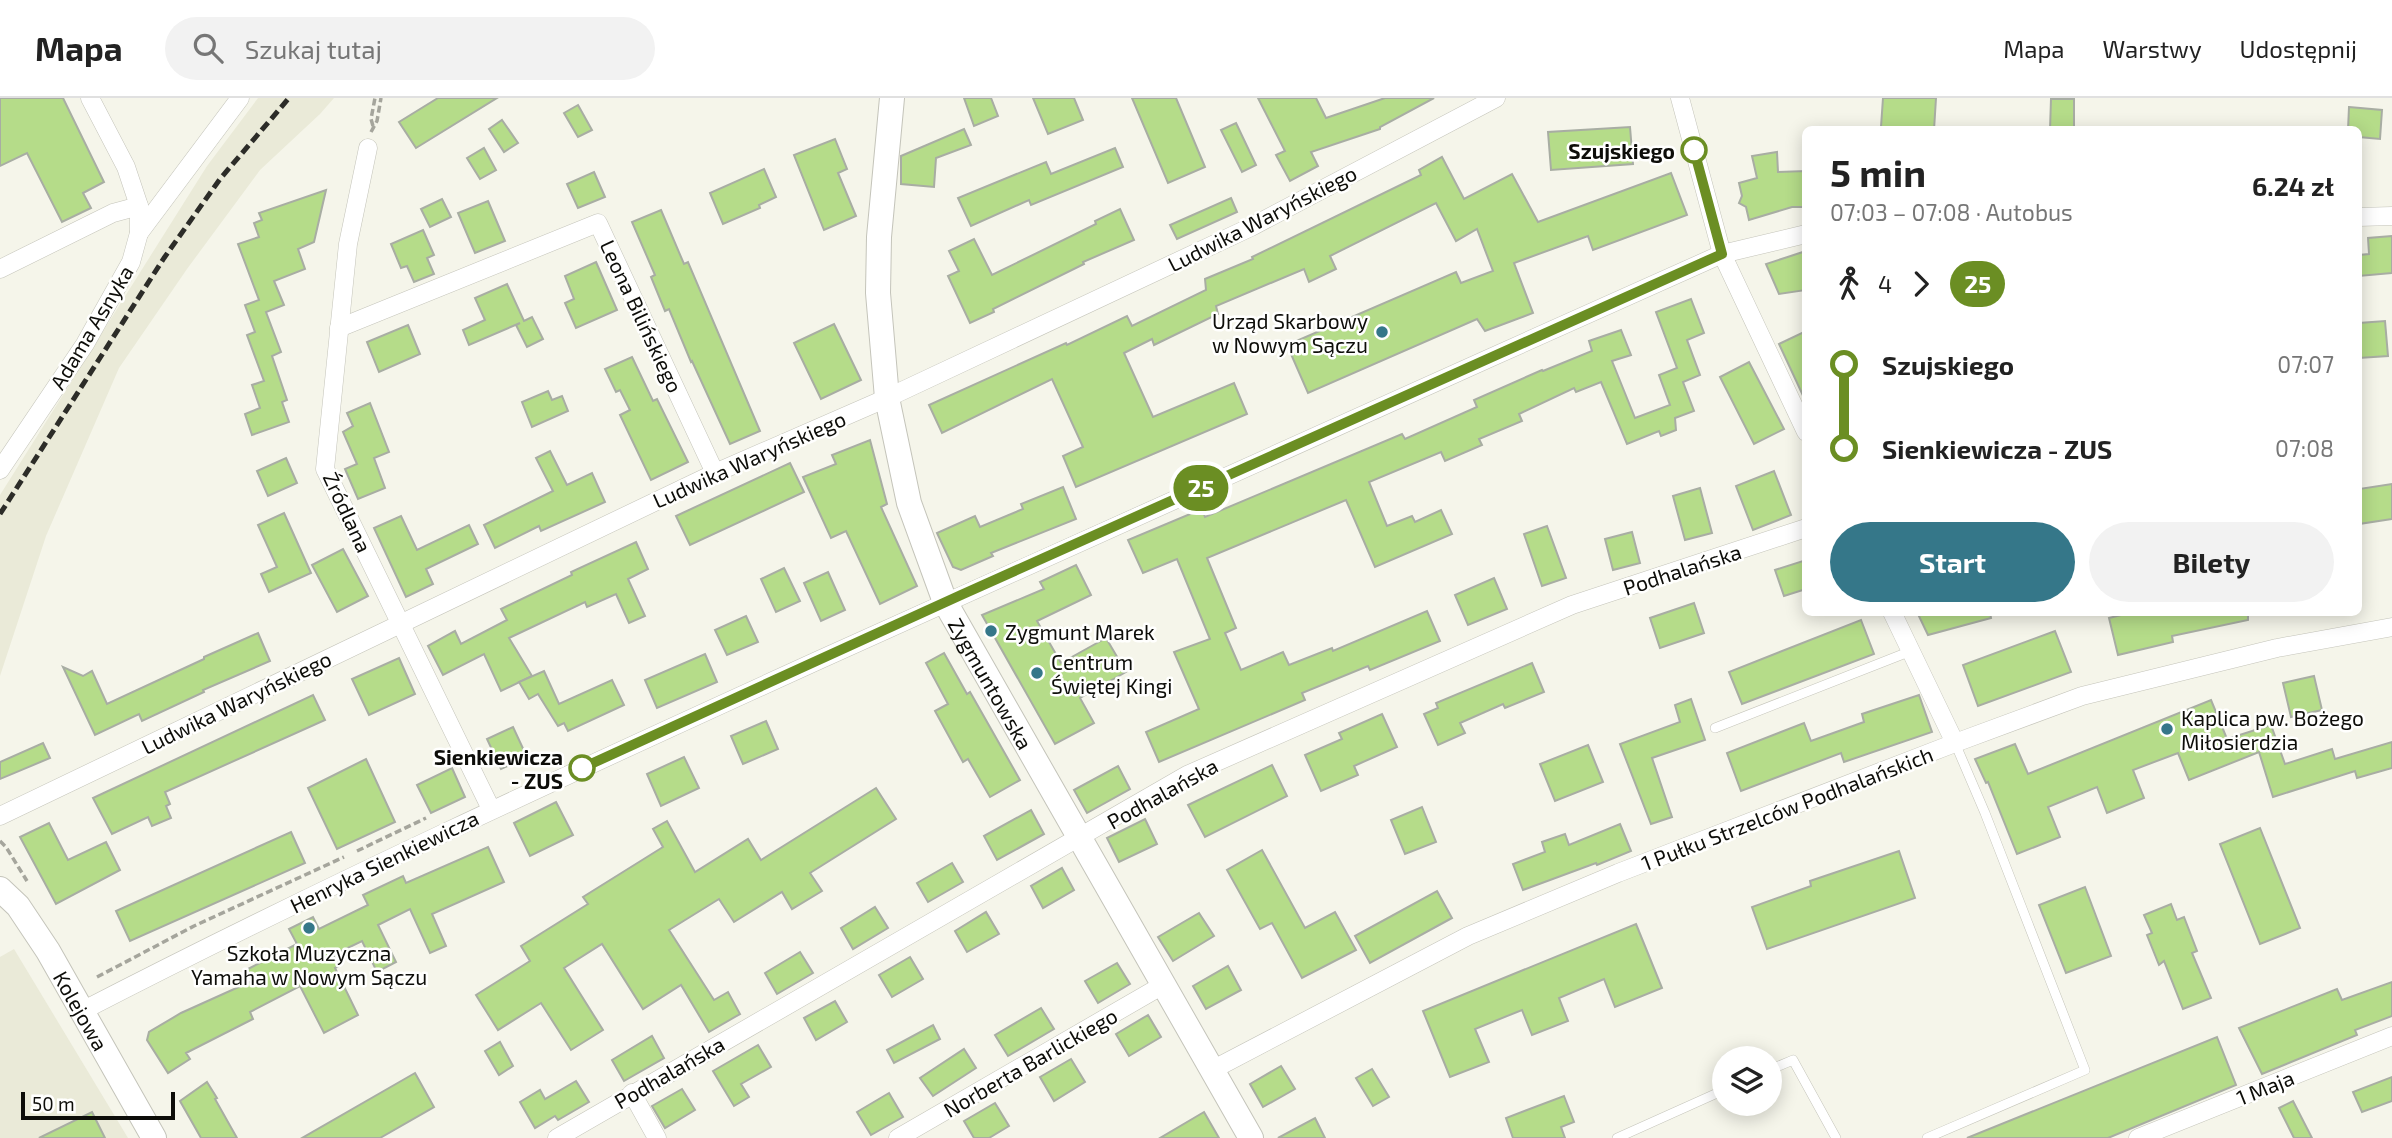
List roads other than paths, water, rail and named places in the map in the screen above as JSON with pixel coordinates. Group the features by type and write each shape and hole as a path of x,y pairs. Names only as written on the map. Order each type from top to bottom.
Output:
{"main road":[{"name":"Zygmuntowska","path":"892,98 879,237 878,293 887,398 909,503 944,603 1249,1137"},
{"name":"Kolejowa","path":"0,889 30,922 154,1138"}],"street":[{"name":"Adama Asnyka","path":"0,470 85,344 131,262 139,233 139,206 126,167 90,98"},
{"path":"139,233 240,98"},
{"name":"Ludwika Waryńskiego","path":"0,816 715,473 887,398 1251,227 1496,98"},
{"path":"1680,98 1722,254 1802,424"},
{"name":"Źródlana","path":"368,148 348,244 325,469 491,809"},
{"path":"0,269 113,213 139,206"},
{"path":"2362,217 2392,216"},
{"name":"Leona Bilińskiego","path":"339,328 598,222 715,473"},
{"name":"Henryka Sienkiewicza","path":"82,1011 491,809 944,603 1722,254 1802,235"},
{"name":"Podhalańska","path":"557,1138 1187,775 1572,605 1802,529"},
{"path":"1894,616 1955,743"},
{"name":"1 Pułku Strzelców Podhalańskich","path":"1212,1070 1468,936 1618,873 1955,743 2082,696 2277,648 2392,627"},
{"name":"Norberta Barlickiego","path":"898,1138 1163,985"},
{"name":"1 Maja","path":"2138,1138 2392,1036"},
{"path":"632,1094 657,1138"}],"lane":[{"path":"1715,728 1911,651"},
{"path":"1927,1138 2085,1070 1955,743"},
{"path":"1782,1064 1793,1059 1836,1138"},
{"path":"1617,1138 1712,1095"}],"railway":[{"path":"0,514 164,258 220,179 289,98"}],"place":[{"name":"Szujskiego","path":"1694,150"},
{"name":"Urząd Skarbowy w Nowym Sączu","path":"1382,332"},
{"name":"Zygmunt Marek","path":"991,631"},
{"name":"Centrum Świętej Kingi","path":"1037,673"},
{"name":"Kaplica pw. Bożego Miłosierdzia","path":"2167,729"},
{"name":"Sienkiewicza - ZUS","path":"582,768"},
{"name":"Szkoła Muzyczna Yamaha w Nowym Sączu","path":"309,928"}]}
